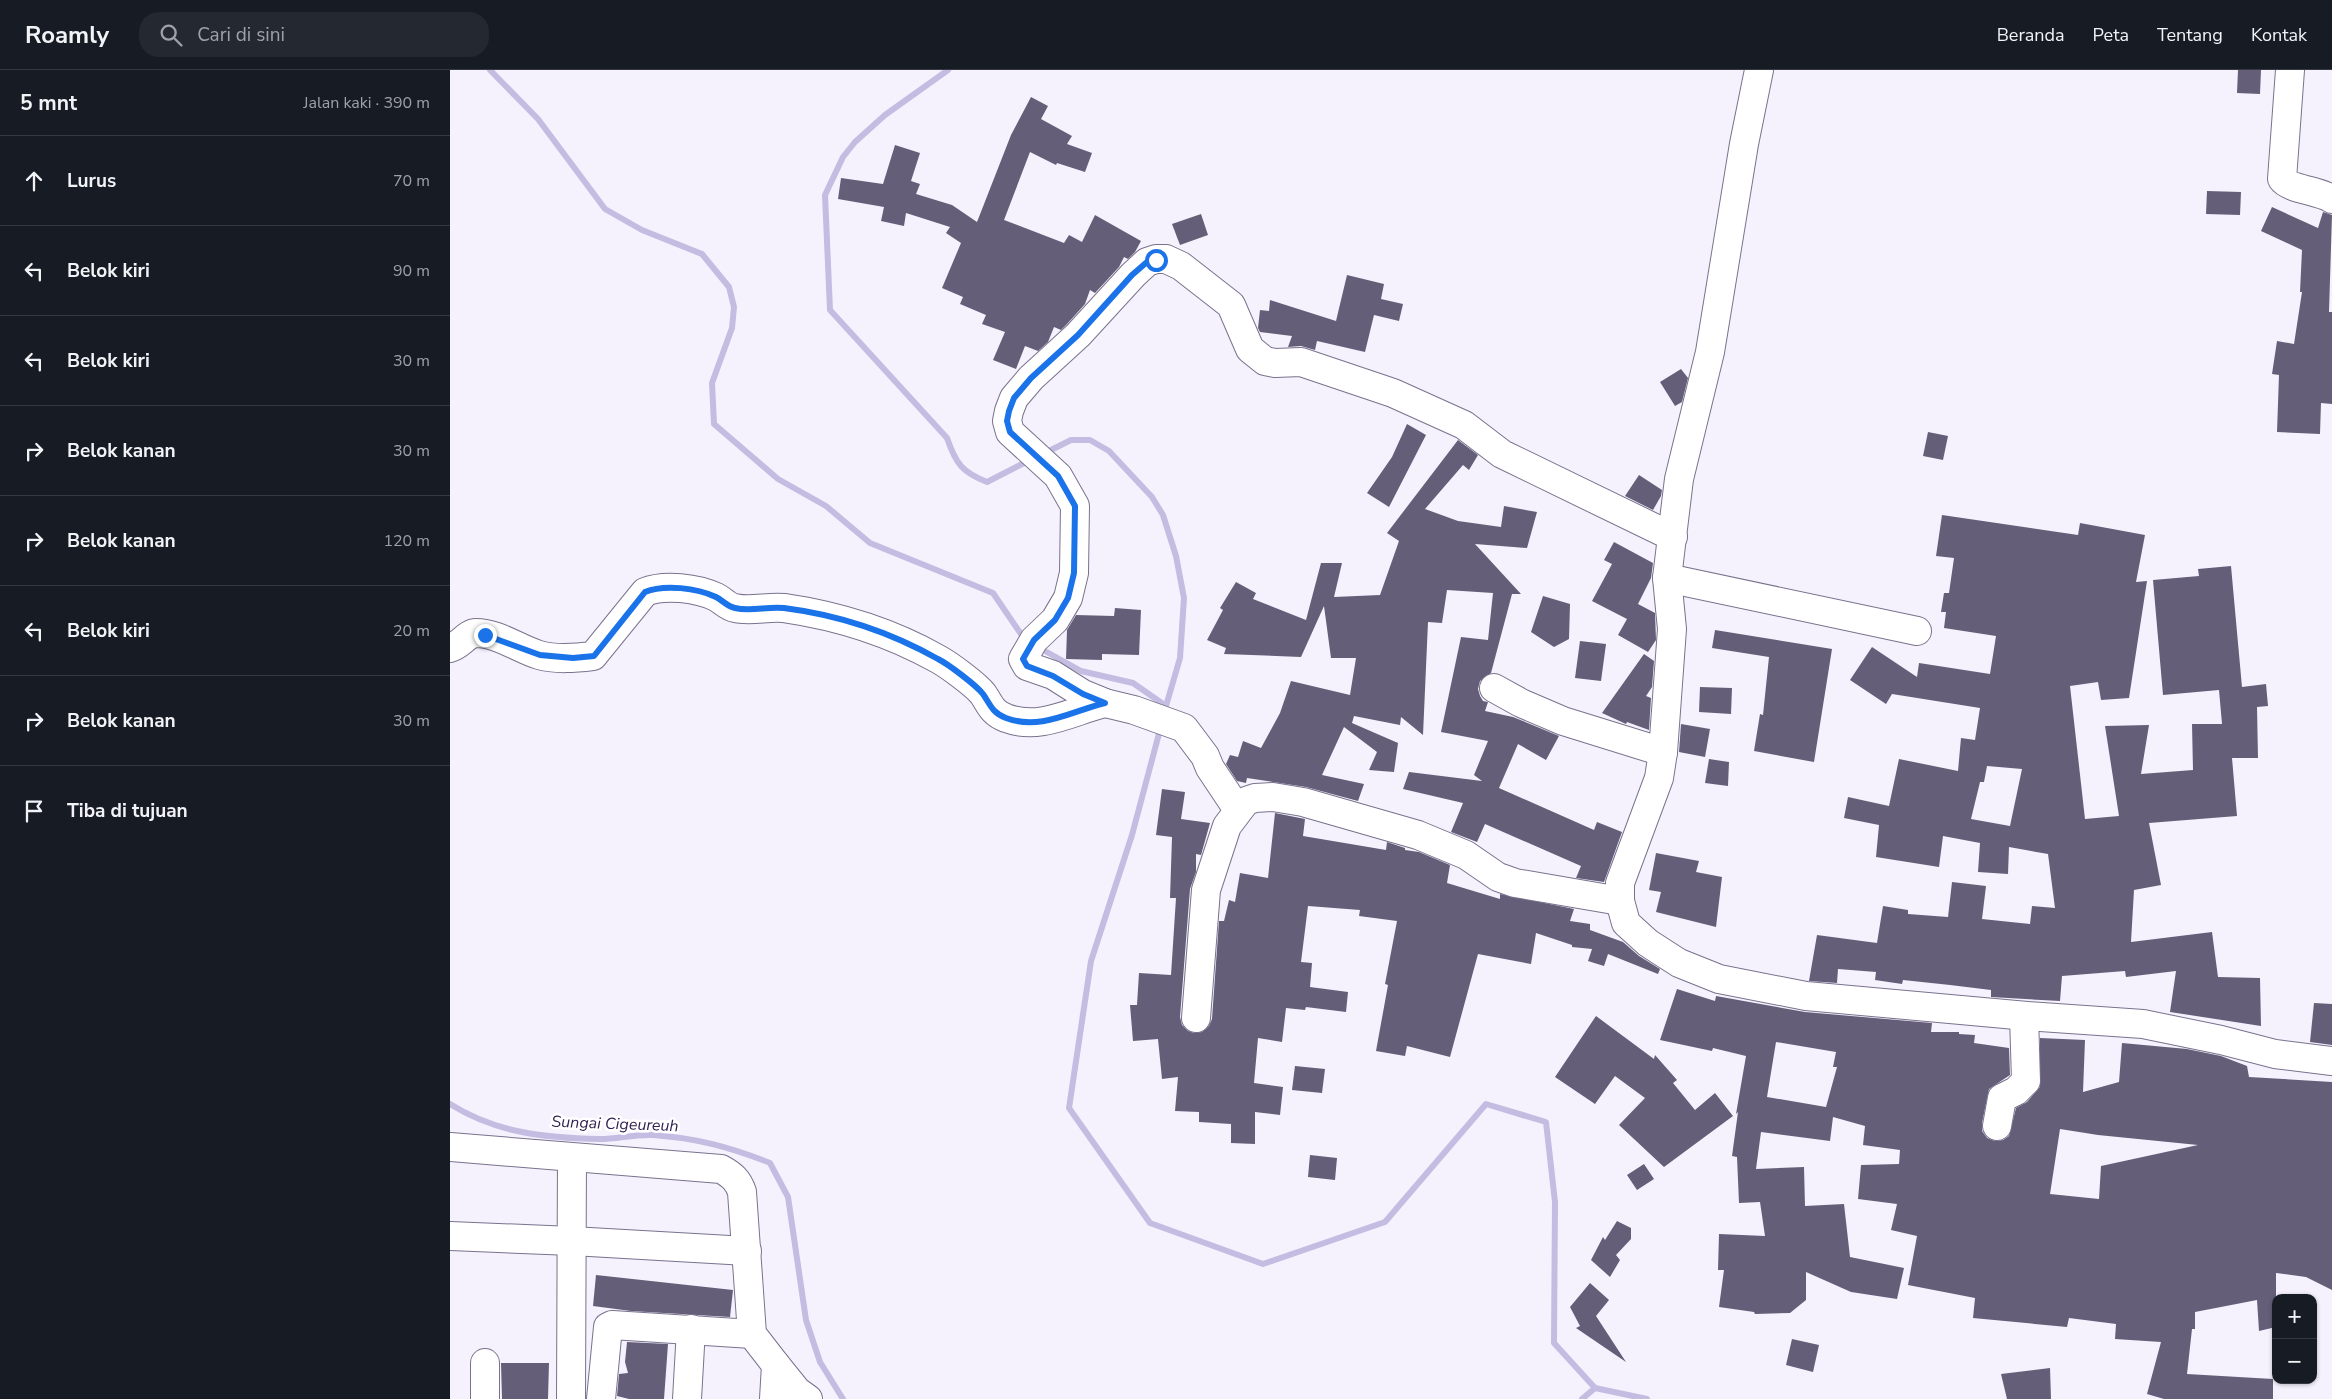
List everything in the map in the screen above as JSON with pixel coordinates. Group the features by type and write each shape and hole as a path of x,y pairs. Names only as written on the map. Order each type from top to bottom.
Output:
{"street":[{"path":"1759,70 1744,144 1710,352 1679,479 1668,578 1672,629 1663,752 1659,778 1620,883 1620,901 1626,923 1648,943 1679,963 1719,979 1806,996 2024,1016 2143,1024 2221,1040 2275,1054 2332,1061"},
{"path":"2290,70 2282,179 2288,185 2312,190 2332,199"},
{"path":"1238,810 1210,768 1205,756 1184,728 1134,710 1105,703 1083,694 1053,676 1027,666 1029,650 1055,620 1068,598 1074,573 1075,506 1058,476 1010,432 1007,421 1009,411 1014,398 1031,378 1078,335 1132,275 1147,262 1166,260 1181,266 1230,305 1250,349 1265,361 1275,364 1301,362 1394,393 1464,425 1502,454 1673,537"},
{"path":"1668,578 1917,631"},
{"path":"450,648 462,643 472,634 478,633 507,641 540,655 573,658 594,656 645,592 684,589 714,596 732,608 742,610 782,608 852,621 884,633 940,660 972,682 983,694 988,705 1004,717 1029,722 1042,722 1105,703"},
{"path":"1494,688 1521,703 1563,721 1663,752"},
{"path":"1196,1018 1206,890 1227,826 1246,801 1255,798 1274,797 1303,802 1418,836 1466,855 1498,877 1514,883 1620,901"},
{"path":"1997,1126 2002,1098 2016,1092 2026,1081 2024,1016"},
{"path":"450,1147 572,1158 721,1168 733,1176 740,1184 742,1192 752,1334 797,1391 808,1399"},
{"path":"571,1399 572,1158"},
{"path":"450,1236 572,1241 747,1252"},
{"path":"601,1399 608,1327 612,1325 752,1334"},
{"path":"687,1399 691,1329"},
{"path":"485,1363 485,1399"},
{"path":"774,1399 776,1365"}],"building":[{"path":"2238,70 2261,70 2260,94 2237,93"},
{"path":"1031,97 1048,106 1041,119 1072,136 1067,144 1092,153 1085,172 1057,163 1056,165 1030,152 1004,220 1064,243 1069,235 1082,242 1095,215 1141,241 1135,252 1128,259 1124,257 1119,267 1095,293 1090,290 1085,304 1061,330 1054,327 1048,342 1038,351 1025,346 1016,369 993,360 1005,332 982,324 986,315 960,304 963,297 942,288 961,243 946,233 950,227 906,213 904,226 881,221 884,207 838,199 841,178 883,184 895,145 920,153 911,181 920,184 916,194 952,205 977,222 1011,135"},
{"path":"2207,191 2241,192 2240,215 2206,214"},
{"path":"2272,207 2318,228 2323,212 2332,215 2329,312 2332,312 2332,404 2321,403 2320,434 2277,432 2279,375 2272,374 2277,341 2294,344 2302,292 2300,292 2302,250 2261,231"},
{"path":"1201,214 1208,235 1180,245 1172,224"},
{"path":"1347,275 1384,284 1381,299 1403,304 1399,321 1374,315 1365,352 1317,341 1315,350 1301,346 1288,347 1292,336 1260,332 1258,328 1260,310 1269,311 1270,300 1336,321"},
{"path":"1681,369 1688,378 1682,402 1675,406 1660,382"},
{"path":"1407,424 1426,435 1389,507 1367,493 1392,457"},
{"path":"1928,432 1948,436 1943,460 1923,456"},
{"path":"1458,440 1478,455 1469,470 1463,465 1425,509 1458,521 1501,527 1504,506 1537,512 1527,548 1475,544 1521,594 1512,594 1491,673 1480,681 1478,689 1480,696 1483,701 1488,702 1485,711 1513,717 1559,736 1546,760 1518,744 1499,788 1594,830 1597,822 1622,832 1604,882 1576,878 1581,866 1485,824 1477,842 1451,832 1463,803 1403,789 1409,772 1482,781 1474,775 1488,741 1441,732 1461,637 1488,640 1493,593 1447,590 1442,623 1428,622 1423,735 1401,717 1400,725 1354,716 1352,723 1398,743 1394,772 1369,770 1377,752 1344,727 1322,775 1364,784 1358,801 1306,787 1247,778 1246,783 1237,781 1226,764 1230,755 1238,757 1243,741 1261,748 1280,713 1291,681 1350,695 1356,658 1331,658 1324,606 1301,657 1224,654 1226,648 1207,640 1223,610 1220,608 1236,582 1256,593 1253,599 1306,620 1321,563 1342,563 1334,597 1380,595 1399,541 1387,533"},
{"path":"1639,475 1662,490 1661,496 1653,510 1625,496"},
{"path":"1942,515 2078,535 2080,523 2145,535 2136,582 2147,581 2129,698 2101,700 2098,682 2070,686 2085,819 2119,816 2105,726 2149,725 2141,774 2193,770 2192,724 2222,724 2219,690 2163,695 2153,580 2199,576 2198,569 2231,566 2242,687 2266,684 2268,706 2257,707 2258,758 2232,758 2237,816 2149,823 2161,885 2134,890 2131,942 2212,932 2218,977 2260,978 2261,1026 2170,1012 2176,971 2126,977 2125,971 2062,976 2060,1001 1991,997 1991,990 1903,980 1902,984 1875,980 1876,972 1838,969 1837,983 1809,981 1817,935 1877,943 1883,906 1908,910 1908,914 1948,917 1952,882 1986,886 1982,919 2030,924 2032,906 2055,908 2048,854 2009,847 2008,874 1978,872 1980,843 1943,836 1939,867 1876,857 1879,825 1844,818 1848,797 1889,806 1899,759 1958,771 1961,738 1975,740 1980,708 1892,694 1886,704 1850,680 1872,647 1917,677 1919,663 1990,674 1996,636 1944,628 1946,612 1941,612 1944,593 1949,593 1954,558 1936,556","holes":["1987,766 2022,769 2010,826 1971,819 1980,782 1984,782"]},
{"path":"1614,542 1653,563 1651,578 1638,604 1655,613 1656,640 1648,652 1618,635 1627,619 1592,601 1612,564 1604,560"},
{"path":"1543,596 1570,604 1569,639 1554,647 1531,632"},
{"path":"1115,608 1141,610 1139,655 1102,654 1102,660 1066,659 1067,630 1076,615 1114,616"},
{"path":"1715,630 1832,649 1814,762 1754,751 1760,714 1763,715 1769,657 1712,648"},
{"path":"1580,641 1606,644 1601,681 1575,678"},
{"path":"1644,654 1654,661 1652,687 1646,696 1651,698 1649,730 1627,722 1626,724 1602,713"},
{"path":"1700,687 1732,688 1731,714 1699,712"},
{"path":"1681,724 1710,729 1705,757 1679,752"},
{"path":"1709,759 1729,762 1728,786 1705,783"},
{"path":"1162,789 1185,792 1181,819 1210,823 1201,855 1196,854 1196,872 1190,889 1180,1017 1182,1025 1188,1031 1194,1033 1202,1032 1209,1026 1212,1019 1219,921 1224,921 1229,900 1235,902 1240,873 1268,878 1275,813 1305,819 1303,836 1386,850 1387,842 1405,848 1405,850 1419,852 1450,865 1447,883 1500,899 1500,894 1574,909 1570,921 1590,924 1590,930 1623,942 1639,956 1660,969 1658,974 1608,954 1604,966 1588,961 1592,949 1572,947 1572,945 1536,933 1531,964 1478,954 1450,1057 1407,1046 1405,1056 1376,1051 1388,985 1385,984 1397,921 1359,916 1360,910 1308,906 1301,962 1312,963 1310,987 1348,992 1346,1012 1306,1007 1305,1010 1286,1008 1282,1042 1258,1038 1254,1083 1283,1087 1280,1115 1255,1112 1255,1144 1231,1143 1231,1124 1199,1122 1199,1112 1175,1111 1178,1077 1162,1079 1158,1039 1133,1041 1130,1005 1137,1005 1139,973 1171,975 1176,898 1170,898 1172,837 1156,835"},
{"path":"1656,853 1699,861 1696,872 1722,877 1716,927 1656,912 1661,892 1649,890"},
{"path":"1677,989 1715,1001 1716,996 1805,1012 1932,1023 1931,1032 1959,1032 1959,1034 1975,1035 1974,1043 2009,1048 2010,1075 1989,1089 1982,1123 1982,1131 1987,1138 1995,1141 2003,1140 2009,1136 2016,1108 2027,1102 2040,1087 2040,1038 2085,1040 2083,1092 2119,1082 2122,1043 2187,1049 2221,1056 2247,1066 2249,1077 2332,1082 2332,1290 2306,1277 2276,1273 2276,1294 2272,1294 2272,1328 2259,1331 2257,1300 2195,1312 2195,1329 2192,1329 2187,1374 2272,1379 2273,1399 2164,1399 2147,1394 2161,1342 2115,1339 2116,1324 2069,1318 2067,1327 1973,1318 1975,1298 1908,1285 1917,1236 1891,1230 1897,1204 1858,1199 1861,1165 1899,1164 1900,1150 1863,1145 1865,1126 1833,1117 1830,1141 1761,1132 1756,1169 1804,1167 1805,1206 1844,1204 1850,1257 1904,1268 1897,1299 1851,1292 1806,1272 1806,1300 1790,1313 1755,1314 1754,1312 1719,1307 1724,1270 1718,1270 1719,1234 1765,1236 1760,1202 1739,1203 1737,1157 1732,1156 1738,1112 1736,1114 1746,1056 1713,1048 1712,1051 1660,1040","holes":["1776,1042 1836,1052 1833,1067 1837,1067 1826,1107 1767,1097","2060,1129 2098,1135 2198,1145 2101,1166 2099,1199 2050,1194"]},
{"path":"2314,1003 2332,1004 2332,1045 2310,1042"},
{"path":"1596,1016 1654,1059 1655,1055 1677,1080 1673,1083 1695,1110 1715,1093 1733,1116 1664,1167 1619,1125 1645,1098 1615,1076 1595,1104 1555,1077"},
{"path":"1295,1066 1325,1069 1322,1093 1292,1090"},
{"path":"1310,1155 1337,1158 1335,1180 1308,1177"},
{"path":"1644,1164 1654,1179 1637,1190 1627,1175"},
{"path":"1617,1221 1631,1228 1631,1239 1616,1255 1620,1260 1610,1277 1591,1260 1603,1237 1605,1240"},
{"path":"596,1275 733,1290 730,1317 631,1311 593,1306"},
{"path":"1590,1283 1609,1300 1596,1316 1626,1362 1576,1328 1580,1326 1570,1307"},
{"path":"1792,1339 1819,1345 1813,1372 1786,1365"},
{"path":"627,1342 668,1344 664,1399 629,1399 617,1396 619,1374 628,1373 625,1362"},
{"path":"501,1363 549,1363 548,1399 502,1399"},
{"path":"2050,1368 2051,1399 2007,1399 2001,1374"}],"waterway":[{"path":"490,70 538,119 605,209 642,230 702,254 729,287 734,307 732,328 712,383 714,424 778,479 826,506 870,543 993,593 1025,640"},
{"path":"948,70 885,115 855,142 843,157 825,195 830,310 947,438 957,461 971,475 987,482 1030,460"},
{"path":"1043,454 1071,440 1090,440 1109,451 1152,497 1163,515 1176,556 1184,598 1180,658 1166,706"},
{"path":"1036,646 1081,671 1133,683 1166,706 1164,714"},
{"path":"1161,726 1132,835 1091,961 1069,1108 1150,1223 1263,1264 1385,1222 1486,1104 1546,1122 1555,1202 1554,1343 1595,1388 1647,1399"},
{"name":"Sungai Cigeureuh","path":"450,1104 485,1122 522,1132 560,1137 606,1139 646,1135 669,1136 713,1144 770,1163 788,1197 806,1320 820,1362 843,1399"},
{"name":"Sungai Cigeureuh","path":"1582,1399 1595,1388"}],"route":[{"path":"485,635 507,641 540,655 573,658 594,656 645,592 664,589 684,589 714,596 732,608 742,610 782,608 852,621 884,633 940,660 957,674 972,682 983,694 988,705 995,711 1013,720 1042,722 1071,714 1083,708 1105,703 1083,694 1053,676 1035,671 1027,666 1023,659 1034,640 1055,620 1068,598 1074,573 1075,506 1058,476 1010,432 1007,421 1014,398 1031,378 1078,335 1132,275 1147,262 1156,260"}]}
